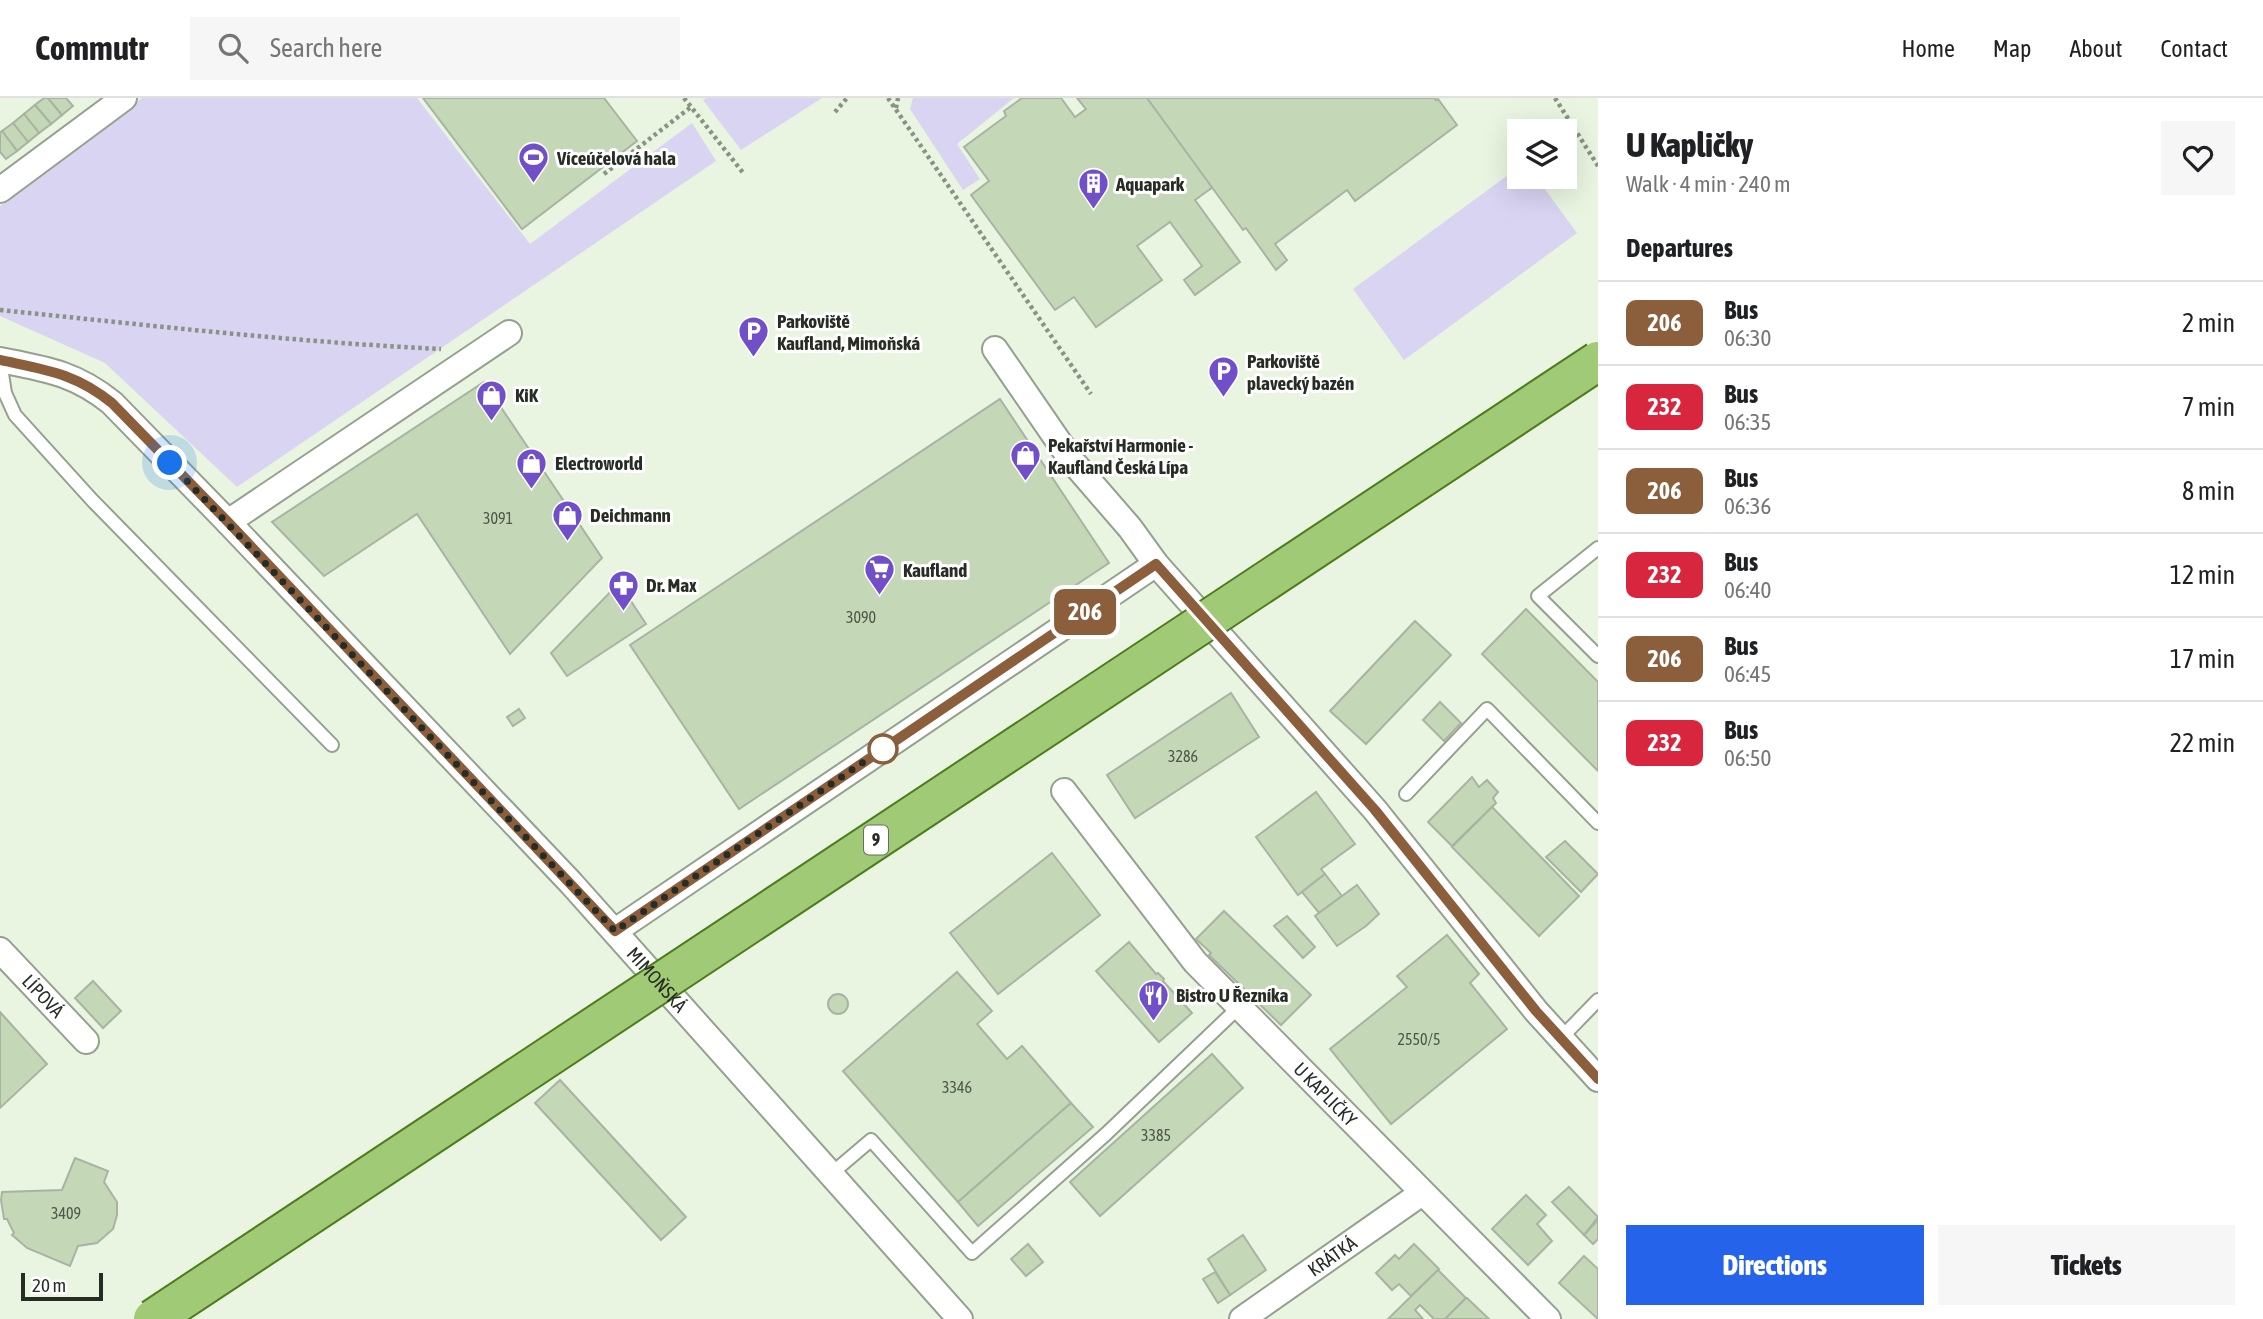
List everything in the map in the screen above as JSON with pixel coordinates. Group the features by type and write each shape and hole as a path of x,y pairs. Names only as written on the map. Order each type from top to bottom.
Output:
{"main road":[{"name":"9","path":"153,1319 1598,361"}],"street":[{"path":"0,190 124,98"},
{"path":"228,522 509,332"},
{"path":"995,349 1072,461 1130,528 1156,564 1375,810 1536,1011 1598,1079"},
{"name":"MIMOŇSKÁ","path":"0,360 72,377 94,388 112,403 615,931 960,1319"},
{"path":"615,931 1156,564"},
{"name":"U KAPLIČKY","path":"1064,791 1195,962 1548,1319"},
{"name":"LÍPOVÁ","path":"0,950 86,1041"},
{"name":"KRÁTKÁ","path":"1242,1319 1422,1193"}],"lane":[{"path":"0,360 5,393 15,415 92,500 332,745"},
{"path":"1598,548 1538,596 1598,656"},
{"path":"1406,794 1487,709 1598,823"},
{"path":"1561,1038 1598,1000"},
{"path":"831,1174 871,1140 972,1254 1107,1134 1238,1007"}],"path":[{"path":"684,98 744,174"},
{"path":"835,112 847,98"},
{"path":"888,98 1091,394"},
{"path":"895,109 898,98"},
{"path":"1555,98 1598,166"},
{"path":"604,174 691,107"},
{"path":"0,310 226,334 442,349"}],"shaded area":[{"path":"142,98 417,98 530,244 692,123 716,161 237,487 105,363 0,316 0,206"},
{"path":"822,98 741,150 703,100"},
{"path":"913,98 1014,98 957,144 980,179 963,190 910,109"},
{"path":"1507,176 1507,189 1545,189 1577,233 1404,360 1353,289"}],"building":[{"path":"48,98 62,115 51,124 35,105"},
{"path":"48,98 66,98 73,106 62,115"},
{"name":"Víceúčelová hala","path":"423,98 604,98 637,141 522,229"},
{"name":"Aquapark","path":"1022,98 1061,98 1075,117 1086,109 1077,98 1148,98 1213,187 1195,200 1240,262 1195,295 1184,280 1202,266 1170,222 1137,246 1162,280 1096,327 1074,297 1055,310 971,195 989,181 964,147 1006,116 1004,111"},
{"path":"1147,98 1434,98 1438,99 1457,125 1355,201 1347,190 1275,244 1287,260 1276,270 1246,228 1243,230"},
{"path":"35,105 51,124 39,133 24,114"},
{"path":"24,114 39,133 28,142 13,123"},
{"path":"13,123 28,142 17,151 2,131"},
{"path":"2,131 17,151 6,159 0,152"},
{"path":"484,382 602,558 510,654 417,514 324,576 272,522"},
{"name":"Kaufland","path":"1000,399 1109,563 739,809 630,645"},
{"path":"619,583 646,624 567,676 551,653"},
{"path":"1526,609 1598,682 1598,771 1482,654"},
{"path":"1415,621 1451,655 1366,744 1330,711"},
{"path":"1231,693 1259,737 1135,818 1107,775"},
{"path":"1440,702 1461,723 1444,741 1423,720"},
{"path":"519,709 525,718 513,726 507,717"},
{"path":"1472,777 1479,787 1487,780 1498,792 1493,798 1496,803 1452,846 1428,822"},
{"path":"1316,792 1355,844 1321,869 1325,874 1298,895 1256,837"},
{"path":"1492,807 1579,896 1539,936 1452,847"},
{"path":"1565,841 1598,874 1581,892 1546,857"},
{"path":"1052,853 1100,915 998,994 950,933"},
{"path":"1325,874 1342,896 1319,913 1302,892"},
{"path":"1357,885 1379,914 1337,946 1315,916"},
{"path":"1224,911 1311,995 1281,1025 1196,939"},
{"path":"1287,916 1315,947 1303,958 1274,926"},
{"path":"1447,935 1479,974 1470,983 1507,1029 1391,1124 1330,1049 1407,987 1397,976"},
{"path":"1129,942 1192,1013 1159,1042 1096,971"},
{"path":"957,972 992,1011 977,1024 1007,1059 1022,1046 1071,1103 958,1202 843,1071"},
{"path":"93,981 121,1011 103,1028 75,998"},
{"path":"838,994 845,997 848,1004 845,1011 838,1014 831,1011 828,1004 831,997"},
{"path":"0,1012 47,1064 0,1108"},
{"path":"1212,1054 1243,1088 1100,1216 1070,1182"},
{"path":"560,1080 686,1217 661,1240 535,1103"},
{"path":"1071,1103 1093,1127 978,1226 958,1202"},
{"path":"75,1158 108,1171 104,1182 117,1202 117,1215 113,1229 97,1243 78,1246 70,1266 27,1248 12,1235 14,1233 7,1219 4,1219 1,1200 2,1192 62,1190"},
{"path":"1569,1187 1598,1217 1584,1235 1552,1202"},
{"path":"1526,1195 1546,1215 1537,1224 1552,1241 1528,1265 1492,1229"},
{"path":"1598,1220 1598,1239 1593,1244 1584,1235"},
{"path":"1243,1235 1266,1270 1230,1295 1208,1259"},
{"path":"1028,1244 1043,1262 1026,1276 1011,1259"},
{"path":"1414,1244 1439,1269 1411,1296 1399,1284 1392,1290 1376,1273 1395,1255 1399,1259"},
{"path":"1584,1256 1598,1269 1598,1319 1559,1283"},
{"path":"1438,1270 1466,1298 1445,1319 1434,1319 1420,1305 1415,1310 1423,1319 1388,1319"},
{"path":"1215,1272 1230,1295 1218,1303 1203,1279"},
{"path":"1467,1298 1489,1319 1445,1319"}],"bus line":[{"name":"206","path":"0,360 72,377 94,388 112,403 615,931 1156,564 1375,810 1536,1011 1598,1079"}],"place":[{"name":"Víceúčelová hala","path":"534,185"},
{"name":"Aquapark","path":"1093,211"},
{"name":"Parkoviště Kaufland, Mimoňská","path":"754,359"},
{"name":"Parkoviště plavecký bazén","path":"1224,399"},
{"name":"KiK","path":"492,422"},
{"name":"Pekařství Harmonie - Kaufland Česká Lípa","path":"1025,483"},
{"name":"Electroworld","path":"532,490"},
{"name":"Deichmann","path":"567,542"},
{"name":"Kaufland","path":"880,597"},
{"name":"Dr. Max","path":"623,612"},
{"name":"Bistro U Řezníka","path":"1153,1022"}],"route":[{"path":"170,463 615,931 893,742 883,749"}]}
